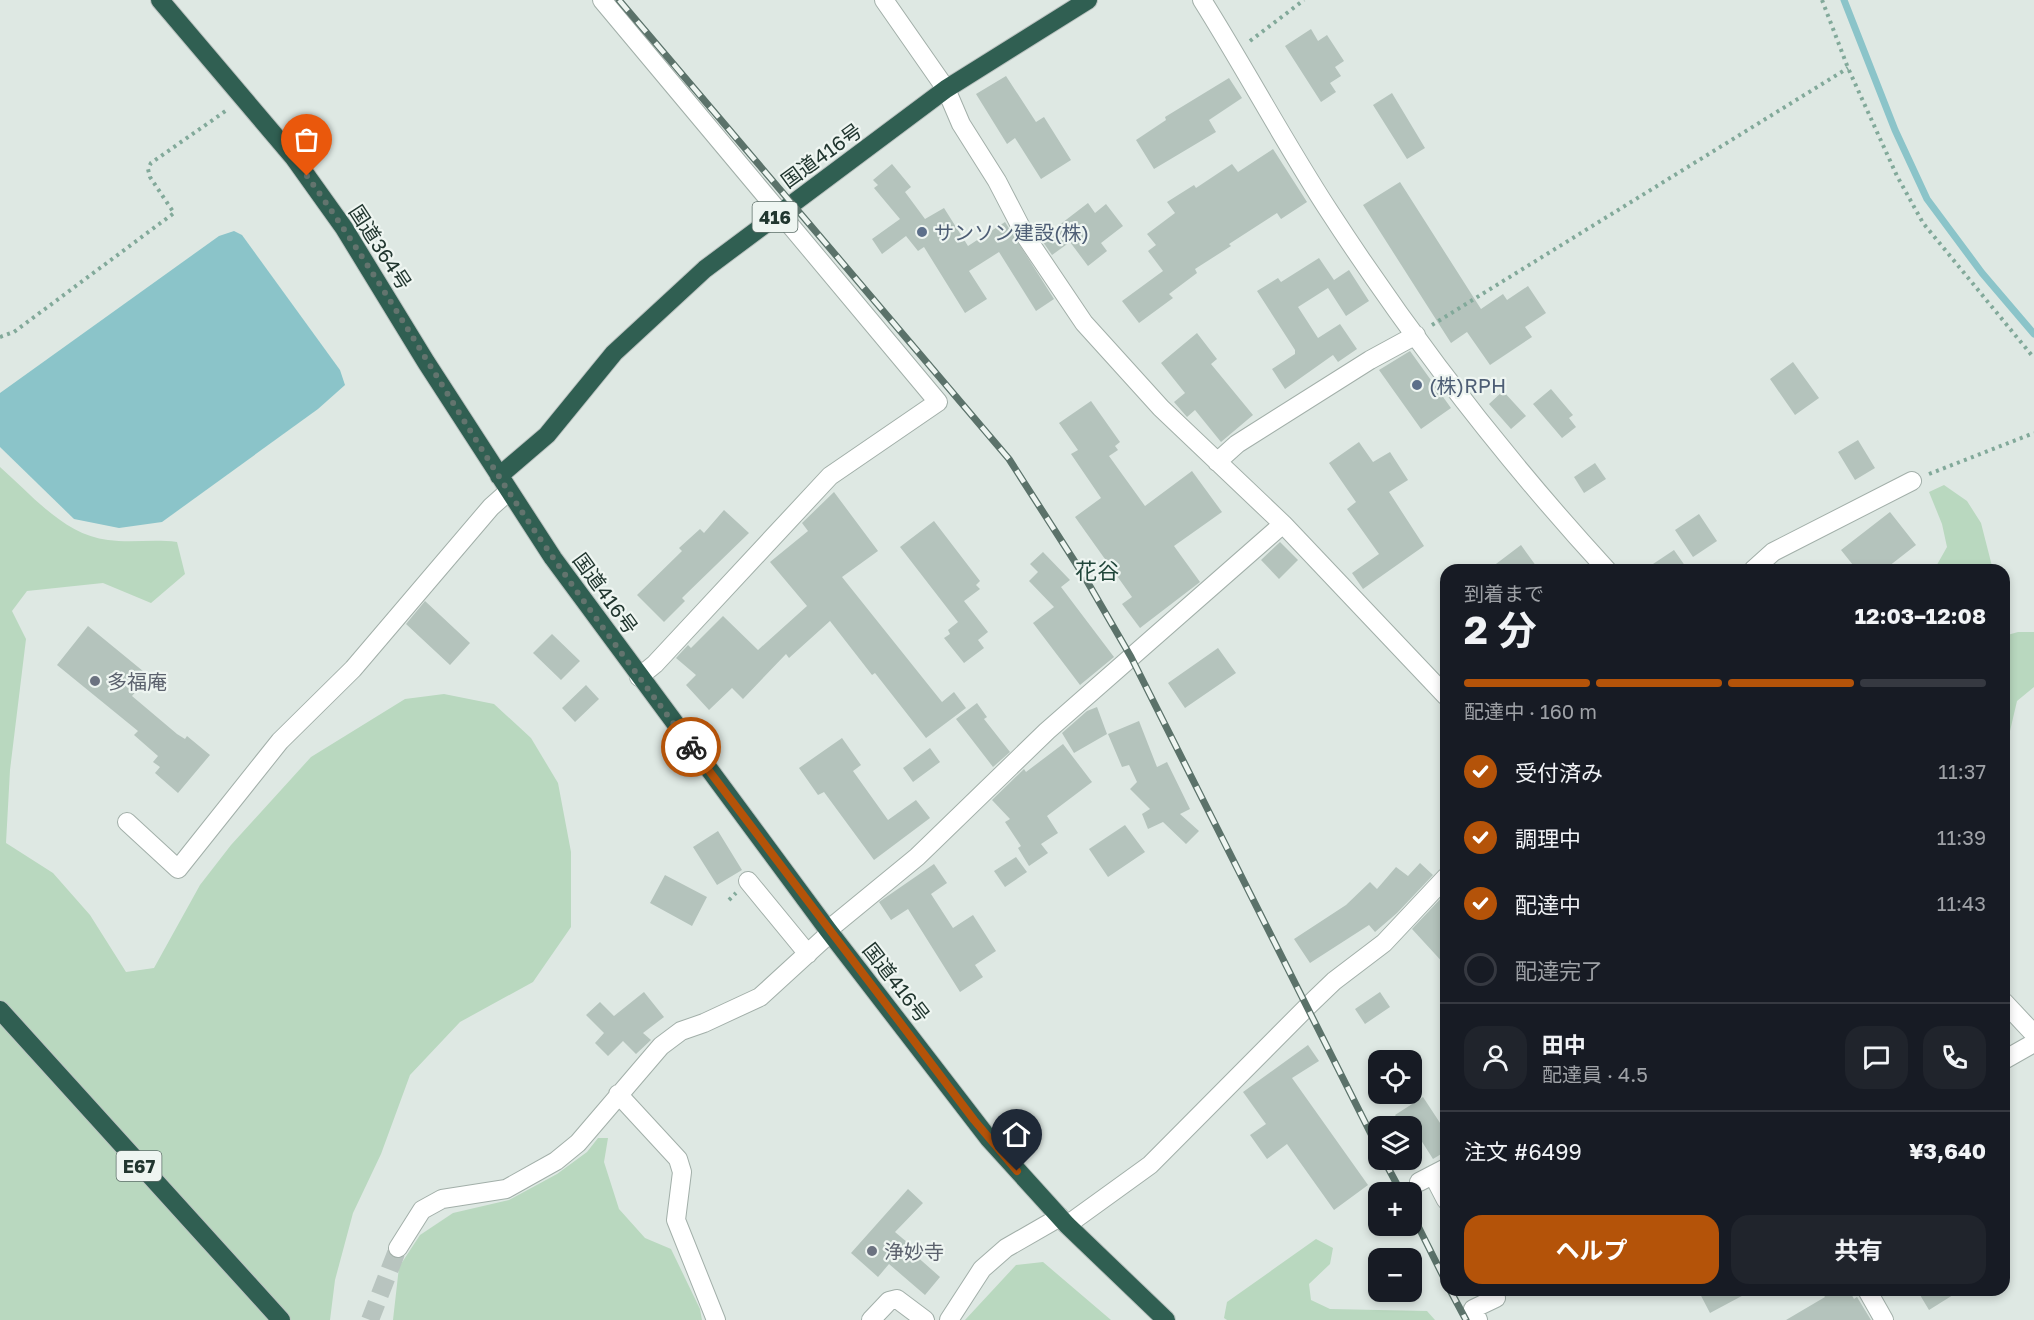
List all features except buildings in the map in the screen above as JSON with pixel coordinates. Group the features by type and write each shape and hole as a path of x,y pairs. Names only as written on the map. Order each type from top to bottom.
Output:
{"highway":[{"name":"国道364号","path":"160,0 294,158 344,228 504,484"},
{"name":"国道416号","path":"1088,0 946,89 705,269 666,302 614,353 504,484 639,677 829,931 989,1139 1064,1221 1166,1320"},
{"name":"E67","path":"0,1010 281,1320"}],"street":[{"path":"602,0 938,402 830,476 655,664 639,677"},
{"path":"884,0 946,89 962,124 997,181 1026,237 1084,323 1161,408 1283,524 1440,690"},
{"path":"1202,0 1328,209 1416,335 1506,454 1602,564"},
{"path":"1217,462 1237,444 1370,360 1416,335"},
{"path":"1760,564 1773,552 1912,481"},
{"path":"127,822 178,869 280,741 352,669 492,507 504,484"},
{"path":"398,1248 422,1210 442,1199 506,1189 556,1161 578,1143 661,1046 681,1031 713,1020 760,997 808,954 829,931 917,857 1047,731 1283,524"},
{"path":"748,881 808,954"},
{"path":"949,1320 982,1269 1006,1248 1064,1221 1150,1165 1314,999 1384,943 1440,883"},
{"path":"2010,1008 2034,1034"},
{"path":"2010,1057 2034,1043"},
{"path":"618,1094 678,1159 682,1172 676,1220 680,1236 711,1303 716,1320"},
{"path":"1433,1175 1440,1188"},
{"path":"1478,1320 1473,1309 1496,1298 1495,1296"},
{"path":"1870,1296 1884,1320"},
{"path":"871,1320 889,1301 897,1299 906,1303 925,1320"}],"path":[{"path":"1235,53 1304,0"},
{"path":"1822,0 1848,68 1897,176 1923,223 2034,358"},
{"path":"1416,335 1848,68"},
{"path":"0,337 14,332 174,213 150,177 148,170 151,163 244,97"},
{"path":"1912,481 2034,433"}],"green space":[{"path":"0,467 63,522 92,537 125,541 177,542 185,574 151,603 103,583 27,591 12,611 26,639 10,770 6,843 53,873 90,915 126,972 154,968 200,885 231,845 311,757 405,699 444,694 494,704 531,738 558,783 571,852 571,927 533,982 460,1022 410,1075 381,1154 353,1213 335,1280 330,1320 0,1320"},
{"path":"1944,485 1967,501 1981,523 1991,564 1937,564 1947,547 1942,524 1929,492"},
{"path":"2034,632 2034,687 2017,701 2010,731 2010,634"},
{"path":"598,1138 608,1138 604,1162 619,1209 645,1238 671,1249 700,1309 702,1320 393,1320 399,1267 420,1235 453,1213 509,1200 557,1174 587,1152"},
{"path":"1316,1239 1333,1248 1330,1264 1309,1284 1311,1300 1330,1309 1427,1311 1435,1320 1227,1320 1224,1318 1227,1302"},
{"path":"1043,1262 1111,1320 965,1320 1016,1265"}],"water":[{"path":"234,231 242,235 340,370 345,385 318,409 162,522 119,528 74,519 0,447 0,393 219,236"}],"waterway":[{"path":"1844,0 1895,130 1927,199 1982,273 2034,334"}],"tunnel":[{"path":"370,1320 398,1248"}],"railway":[{"path":"619,0 1009,459 1084,576 1131,657 1368,1128"},
{"path":"1389,1170 1396,1182"},
{"path":"1422,1234 1440,1270"},
{"path":"1453,1296 1466,1320"}],"way so far":[{"path":"307,176 344,228 426,362 553,558 691,747"}],"place":[{"name":"サンソン建設(株)","path":"922,232"},
{"name":"(株)RPH","path":"1417,385"},
{"name":"多福庵","path":"95,681"},
{"name":"浄妙寺","path":"872,1251"}],"district":[{"name":"花谷","path":"1097,570"}],"route":[{"path":"691,747 974,1120 1017,1171"}]}
